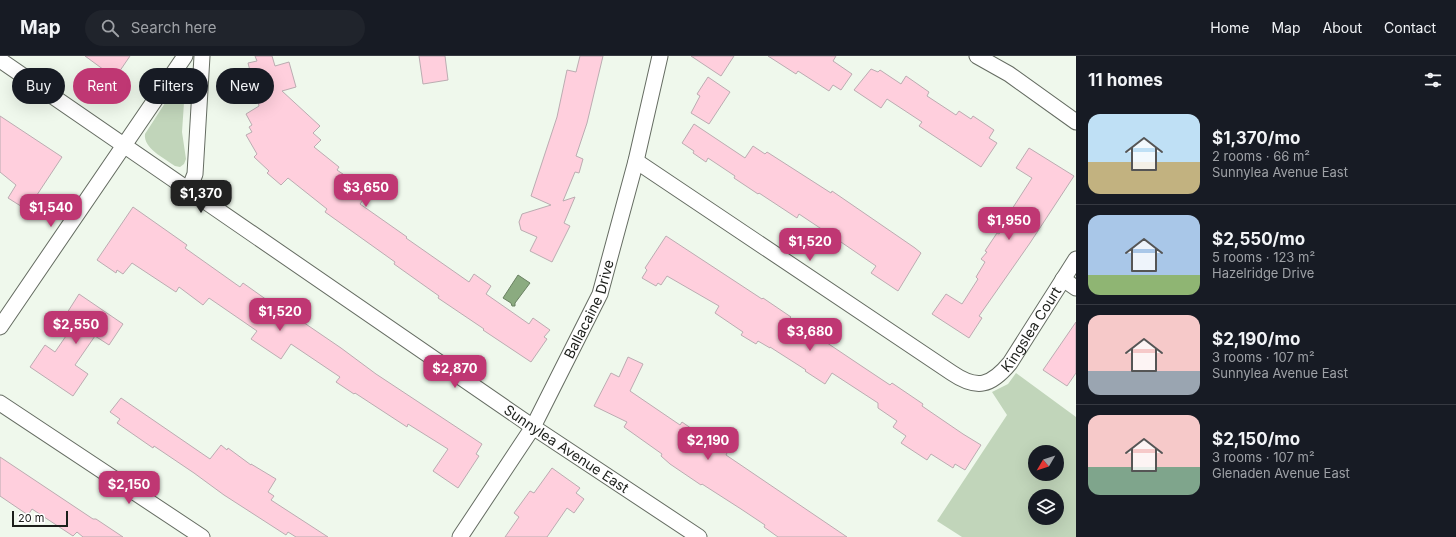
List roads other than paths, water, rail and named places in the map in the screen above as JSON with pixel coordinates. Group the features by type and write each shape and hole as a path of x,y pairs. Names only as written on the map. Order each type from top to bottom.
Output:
{"street":[{"path":"0,327 185,56"},
{"path":"189,189 195,174 202,56"},
{"name":"Ballacaine Drive","path":"460,537 533,426 600,294 636,161 660,56"},
{"path":"977,56 1009,74 1076,122"},
{"name":"Sunnylea Avenue East","path":"0,60 533,426 699,537"},
{"name":"Kingslea Court","path":"636,161 959,378 974,384 989,382 1002,372 1010,363 1076,259"},
{"path":"1063,280 1076,288"},
{"path":"0,403 202,537"}]}
